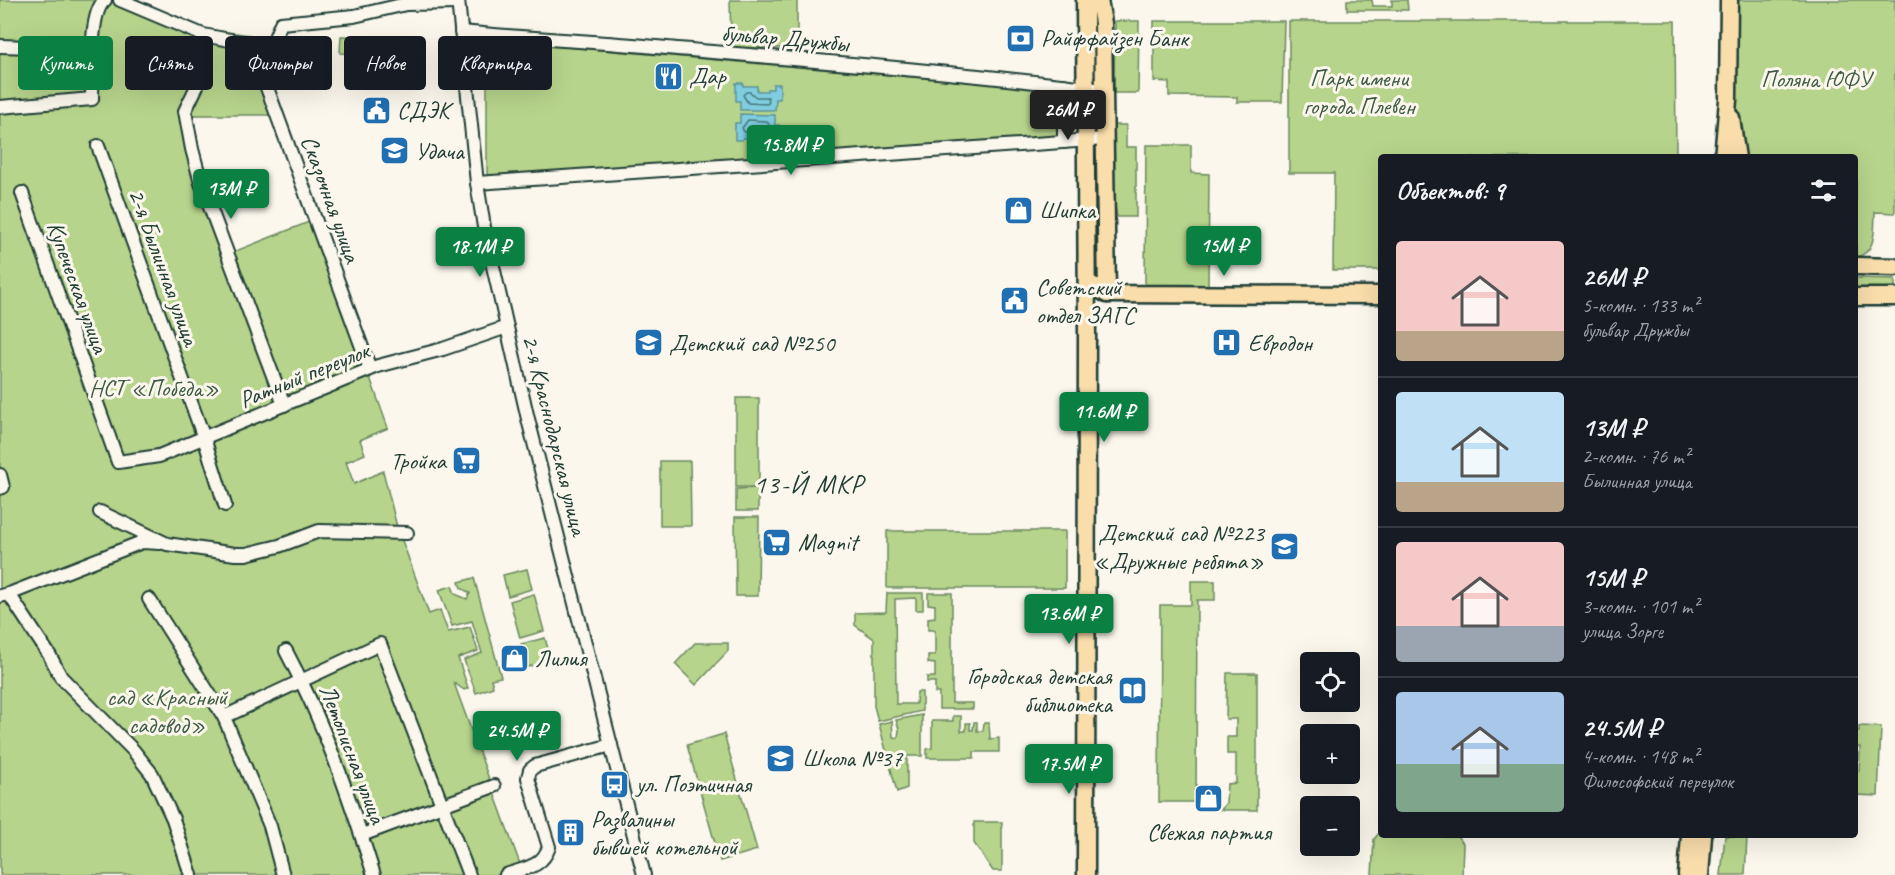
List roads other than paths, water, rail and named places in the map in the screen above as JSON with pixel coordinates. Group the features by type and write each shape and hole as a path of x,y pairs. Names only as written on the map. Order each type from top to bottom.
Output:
{"main road":[{"path":"1085,0 1086,875"},
{"path":"1099,0 1103,23 1107,294"},
{"path":"1723,154 1728,100 1729,0"},
{"path":"1728,100 1737,154"},
{"path":"1858,266 1895,267"},
{"path":"1087,282 1107,294 1378,295"},
{"path":"1087,310 1107,294"},
{"path":"1858,297 1895,297"},
{"path":"1687,875 1696,841"},
{"path":"1696,841 1700,875"}],"street":[{"path":"94,36 95,18 100,4 105,0"},
{"path":"120,0 132,2 203,35 225,39"},
{"path":"275,36 280,23 354,16 406,4 458,2"},
{"name":"2-я Краснодарская улица","path":"458,2 464,32 484,227 528,418 644,875"},
{"name":"бульвар Дружбы","path":"464,32 631,45 1104,90"},
{"path":"203,35 197,86 185,111 192,149 201,183 284,405"},
{"path":"0,46 18,47"},
{"path":"1064,85 1064,142"},
{"path":"0,106 92,99 92,90"},
{"name":"Сказочная улица","path":"268,90 370,369"},
{"path":"479,183 1105,139"},
{"name":"2-я Былинная улица","path":"98,146 204,438 225,505"},
{"name":"Купеческая улица","path":"22,193 118,462"},
{"name":"Ратный переулок","path":"118,462 159,456 370,369 443,349 507,327"},
{"path":"100,512 167,544"},
{"path":"191,875 173,819 152,774 133,750 62,677 50,656 5,595 142,542 246,554 279,546 319,531 407,533"},
{"path":"148,600 224,717 270,826 283,875"},
{"path":"224,717 380,644 469,875"},
{"name":"Летописная улица","path":"286,651 322,726 362,835 374,875"},
{"path":"506,875 537,864 545,858 549,847 528,778 530,770 536,766 611,745"},
{"path":"362,835 494,786"}],"water":[{"path":"736,83 743,83 743,86 757,86 757,91 767,91 767,89 773,89 773,84 780,84 780,99 776,99 775,110 740,110 740,101 736,101"},
{"path":"740,114 775,115 775,125 779,125 779,140 772,140 772,135 766,135 766,133 756,133 756,138 735,140 735,123 740,123"}],"place":[{"name":"Райффайзен Банк","path":"1020,38"},
{"name":"Дар","path":"668,76"},
{"name":"СДЭК","path":"376,110"},
{"name":"Удача","path":"394,151"},
{"name":"Шипка","path":"1018,210"},
{"name":"Советский отдел ЗАГС","path":"1015,301"},
{"name":"Детский сад №250","path":"648,343"},
{"name":"Евродон","path":"1227,343"},
{"name":"Тройка","path":"467,461"},
{"name":"Magnit","path":"777,542"},
{"name":"Детский сад №223 «Дружные ребята»","path":"1285,547"},
{"name":"Лилия","path":"514,658"},
{"name":"Городская детская библиотека","path":"1133,690"},
{"name":"Школа №37","path":"781,758"},
{"name":"ул. Поэтичная","path":"615,784"},
{"name":"Свежая партия","path":"1209,799"},
{"name":"Развалины бывшей котельной","path":"570,833"}],"district":[{"name":"13-Й МКР","path":"809,484"}],"park label":[{"name":"Поляна ЮФУ","path":"1816,79"},
{"name":"Парк имени города Плевен","path":"1359,92"},
{"name":"НСТ «Победа»","path":"154,388"},
{"name":"сад «Красный садовод»","path":"167,711"}]}
